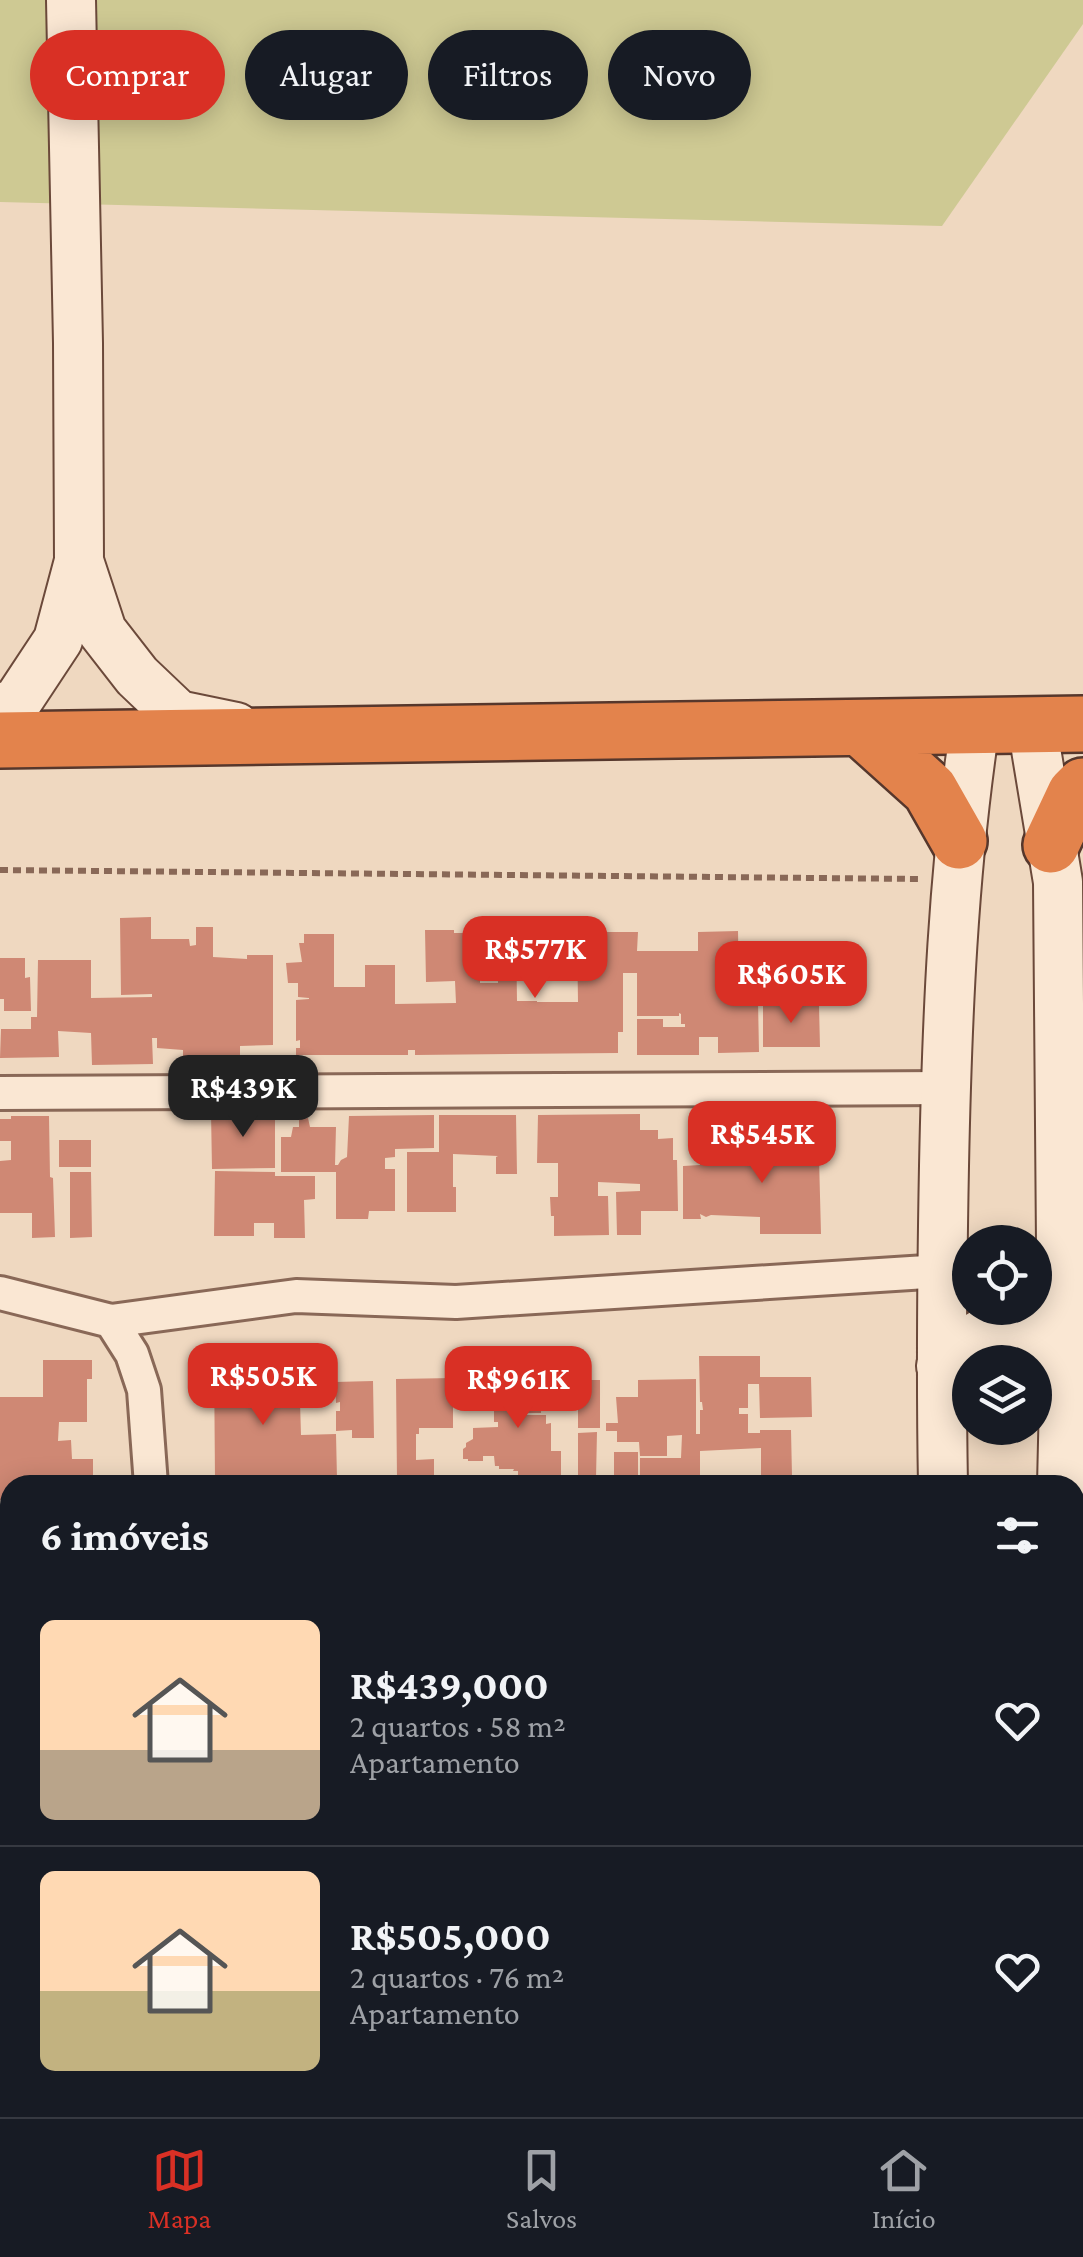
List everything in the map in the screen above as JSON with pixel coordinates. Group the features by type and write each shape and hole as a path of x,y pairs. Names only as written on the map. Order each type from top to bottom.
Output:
{"highway":[{"path":"0,740 1058,725"},
{"path":"862,728 930,790 958,860"},
{"path":"1051,844 1083,786"}],"main road":[{"path":"0,709 17,702 58,640 79,561 71,0"},
{"path":"79,561 102,631 137,676 178,715 278,736"},
{"path":"1052,1228 1071,1085 1058,882 1051,844 1058,725"},
{"path":"953,1225 946,1088 958,860 975,726"},
{"path":"1052,1281 1065,1356 1062,1475"},
{"path":"942,1475 941,1366 952,1298"},
{"path":"941,1366 973,1336 997,1326 1024,1324 1042,1334 1065,1356"}],"street":[{"path":"0,1093 946,1088"},
{"path":"0,1292 110,1321 296,1296 456,1302 952,1273"},
{"path":"110,1321 132,1354 144,1390 150,1475"}],"path":[{"path":"0,870 958,860"}],"shaded area":[{"path":"0,0 1083,0 1083,24 942,226 0,202"}],"building":[{"path":"151,917 151,939 189,939 190,946 196,945 196,927 213,927 213,957 247,959 247,955 273,955 273,1045 240,1046 240,1055 183,1056 183,1050 157,1048 157,1038 152,1038 153,1064 92,1065 91,1033 58,1031 59,1057 0,1058 1,1029 31,1029 31,1017 37,1017 38,960 91,960 91,998 152,997 121,995 120,918"},
{"path":"425,930 474,933 475,943 480,943 480,983 498,983 497,933 516,933 517,1001 537,1002 578,1002 577,932 638,932 637,951 698,951 698,932 738,931 739,990 748,990 750,997 758,997 758,950 781,951 782,1001 758,1001 759,1052 718,1053 718,1037 699,1037 699,1055 637,1055 637,1019 663,1019 663,1027 685,1024 681,1024 679,1013 637,1016 637,973 623,973 623,1032 618,1032 618,1053 415,1055 415,1050 408,1050 408,1055 296,1055 300,1040 296,1041 296,1000 309,998 298,997 298,983 288,983 286,963 302,962 299,943 304,943 304,934 334,934 334,987 365,987 365,965 395,965 395,1004 456,1003 455,981 426,982"},
{"path":"0,958 25,958 31,1011 4,1011 4,999 0,999"},
{"path":"763,1005 819,1005 820,1047 763,1047"},
{"path":"211,1112 275,1112 275,1168 212,1169"},
{"path":"640,1114 640,1130 658,1130 658,1139 673,1138 678,1211 641,1211 641,1235 617,1235 616,1192 640,1191 640,1184 598,1182 598,1196 608,1196 609,1235 554,1236 550,1197 558,1197 558,1163 537,1163 538,1115"},
{"path":"434,1115 434,1148 395,1149 395,1157 385,1158 385,1169 395,1169 395,1211 369,1211 368,1219 336,1219 336,1172 281,1172 281,1137 291,1137 293,1127 299,1127 299,1119 308,1118 310,1127 336,1127 338,1165 347,1157 349,1116"},
{"path":"439,1115 516,1115 517,1174 496,1174 498,1156 453,1154 456,1212 407,1212 407,1152 439,1152"},
{"path":"49,1116 55,1237 32,1238 32,1213 0,1213 0,1161 11,1160 11,1141 0,1141 0,1119"},
{"path":"818,1120 821,1234 760,1234 760,1217 700,1214 701,1219 683,1219 683,1166 700,1165 700,1158 790,1156 789,1121"},
{"path":"59,1140 91,1140 91,1167 59,1167"},
{"path":"215,1171 315,1176 315,1199 304,1200 305,1238 274,1238 274,1223 254,1223 254,1236 214,1236"},
{"path":"70,1172 91,1172 92,1237 70,1238"},
{"path":"214,1356 274,1356 275,1405 300,1402 301,1435 336,1434 337,1475 215,1475"},
{"path":"699,1356 760,1356 760,1377 811,1377 812,1417 760,1418 759,1384 748,1384 748,1408 739,1408 739,1414 748,1414 748,1433 791,1430 792,1475 761,1475 761,1448 700,1451 700,1475 640,1475 640,1458 681,1458 682,1435 667,1436 667,1456 640,1456 639,1442 617,1442 617,1431 606,1431 606,1423 618,1423 616,1397 638,1397 638,1380 696,1379 696,1434 700,1434 703,1410"},
{"path":"43,1360 92,1360 92,1379 87,1379 87,1422 59,1422 58,1441 71,1440 72,1459 93,1459 93,1475 0,1475 0,1397 43,1397"},
{"path":"542,1373 541,1413 517,1415 546,1415 546,1424 551,1423 551,1451 561,1451 561,1475 518,1475 514,1469 495,1466 494,1456 483,1456 483,1461 463,1459 466,1443 473,1439 473,1428 498,1427 498,1422 494,1422 494,1377"},
{"path":"453,1378 453,1428 419,1428 416,1434 416,1460 434,1459 434,1475 397,1475 396,1379"},
{"path":"578,1380 600,1380 600,1428 578,1428"},
{"path":"373,1381 374,1438 352,1438 352,1430 336,1431 340,1402 336,1403 335,1382"},
{"path":"597,1432 596,1475 578,1475 578,1433"},
{"path":"614,1452 638,1452 638,1475 614,1475"}]}
